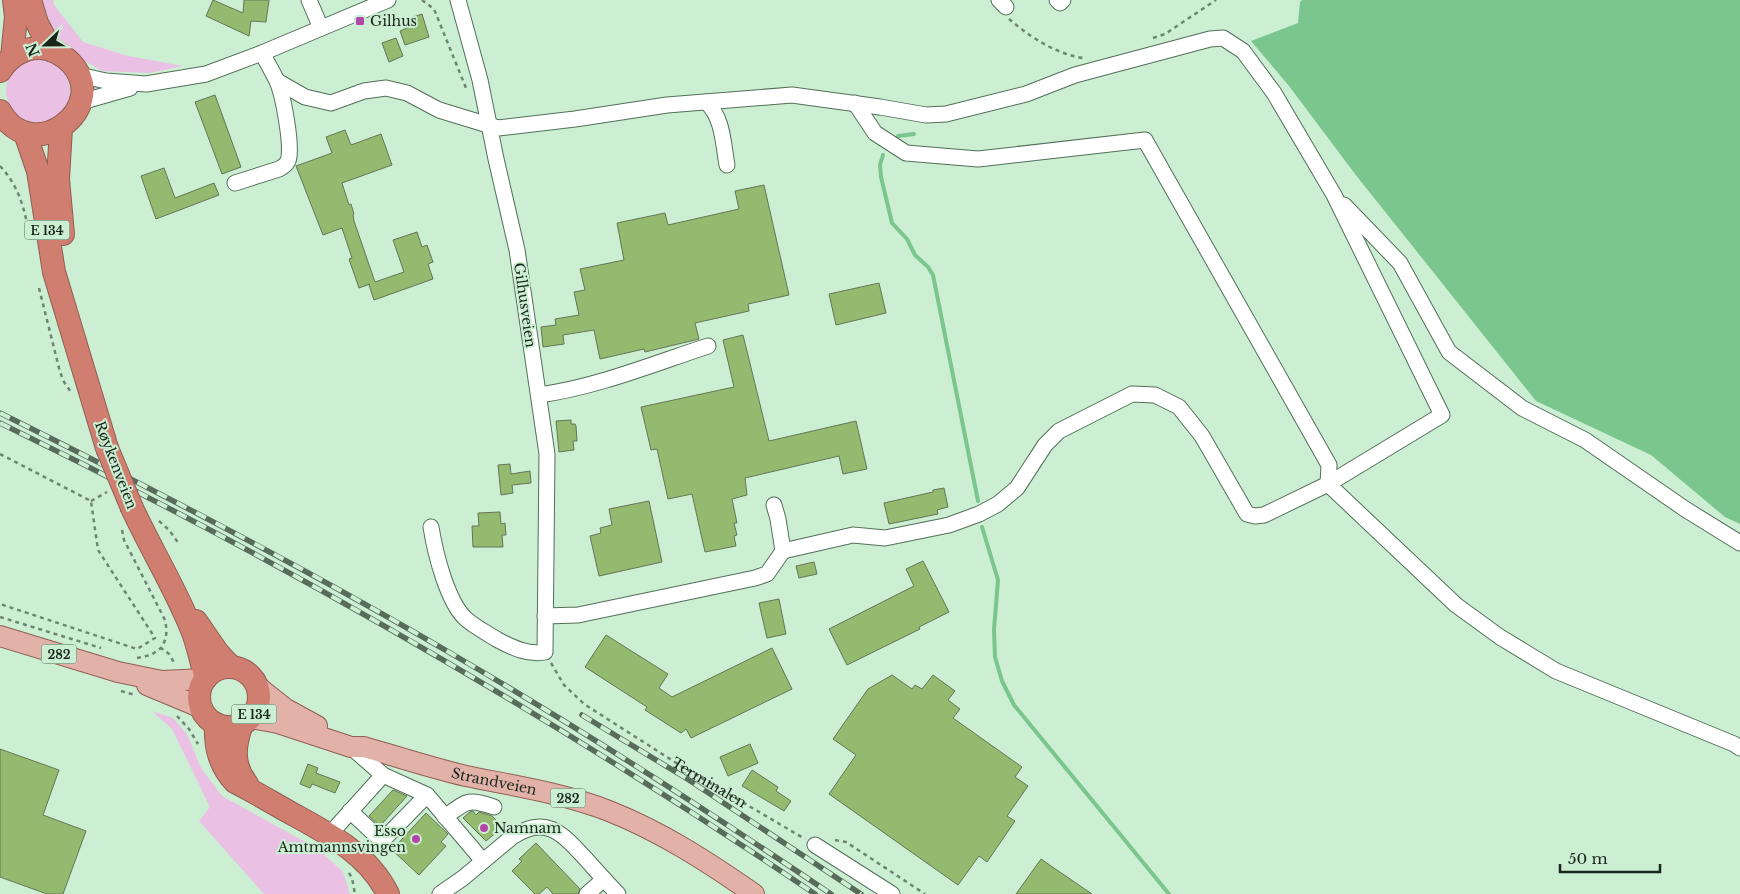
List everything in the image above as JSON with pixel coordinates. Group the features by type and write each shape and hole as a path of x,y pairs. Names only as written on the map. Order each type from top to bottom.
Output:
{"highway":[{"path":"6,64 16,17 14,0"},
{"path":"30,0 37,23 51,50"},
{"path":"0,111 15,128 25,132 44,134 61,128 73,117 80,102 82,88 79,75 66,58 51,50 31,48 21,52 6,64"},
{"name":"Røykenveien","path":"61,128 58,179 71,327"},
{"name":"Røykenveien","path":"25,132 38,171 54,272 127,515 155,556 177,596 193,632 206,679"},
{"name":"Røykenveien","path":"177,596 218,653 231,667"},
{"path":"206,679 217,669 231,667"},
{"name":"E 134","path":"231,667 244,670 258,686 259,703 246,721 235,745 236,762 241,776 253,791"},
{"name":"E 134","path":"206,679 200,696 209,716 221,763 235,782 330,834 347,846 369,865 388,894"},
{"name":"E 134","path":"209,716 229,726 246,721"},
{"name":"E 134","path":"359,858 371,894"}],"main road":[{"name":"282","path":"0,636 125,665 162,681 206,679"},
{"name":"282","path":"125,665 209,716"},
{"name":"Strandveien","path":"258,686 302,719 352,739 357,747"},
{"name":"Strandveien","path":"246,721 278,723 443,770 557,794 609,811 685,848 754,894"}],"street":[{"path":"309,0 321,28"},
{"path":"80,102 146,84 206,74 262,53 388,0"},
{"name":"Gilhusveien","path":"458,0 480,80 517,250 547,454 545,652"},
{"path":"1057,0 1060,3 1063,0"},
{"path":"277,81 305,97 330,103 364,91 386,88 407,93 439,110 498,128 575,119 666,105 792,96 854,103 926,116 946,114 1026,94 1075,76 1210,39 1223,38 1243,51 1274,93 1334,195 1442,415 1328,484 1264,515 1255,516 1247,514 1202,436 1179,407 1155,395 1132,394 1058,431 1045,445 1017,488 998,504 949,526 884,538 853,535 783,551 767,574 742,581 578,615 544,616"},
{"path":"235,183 279,169 285,166 288,161 285,102 277,81 262,53"},
{"path":"79,75 106,81 146,84"},
{"path":"706,102 715,112 720,124 726,164"},
{"path":"854,103 875,133 906,153 978,159 1145,140 1329,465 1328,484 1456,605 1500,637 1556,671 1740,748"},
{"path":"1334,195 1400,262 1449,352 1522,408 1585,440 1684,509 1740,543"},
{"path":"539,395 600,382 708,346"},
{"path":"774,505 783,551"},
{"path":"431,527 439,563 450,594 455,605 465,618 486,633 516,648 528,653 545,652"},
{"path":"357,747 383,775 427,795 483,861"},
{"path":"330,834 383,775"},
{"path":"350,811 382,841 427,795"},
{"path":"445,817 465,802 480,802 494,807"},
{"path":"439,893 463,878 519,832 537,826 548,828 564,836 618,894"},
{"path":"815,845 892,894"},
{"path":"586,894 604,879"}],"path":[{"path":"422,0 434,9 437,15 467,91"},
{"path":"1146,41 1165,34 1216,0"},
{"path":"1004,8 1021,29 1052,48 1082,58 1091,56"},
{"path":"0,454 91,502"},
{"path":"91,502 110,491"},
{"path":"0,604 137,649 155,638 98,550 91,502"},
{"path":"125,665 151,655 161,648 166,637 166,622 124,540 122,530 127,515"},
{"path":"0,617 103,649"},
{"path":"161,648 169,654 175,667"},
{"name":"Terminalen","path":"545,652 564,685 584,704 681,766 815,845"},
{"path":"815,845 829,840 846,842 926,894"}],"shaded area":[{"path":"41,0 53,0 54,5 83,42 128,56 183,66 149,73 102,71 83,60 59,38 47,17"},
{"path":"1302,0 1740,0 1740,524 1725,517 1651,455 1536,401 1355,174 1289,86 1251,41 1298,23 1300,2"},
{"path":"32,59 44,59 61,68 68,79 70,91 68,103 61,114 44,123 32,123 20,118 11,109 6,97 6,85 11,73 20,64"},
{"path":"152,711 173,718 187,734 201,768 222,796 318,849 343,872 350,894 264,894 199,821 210,807 172,729"}],"building":[{"path":"213,0 243,13 244,0 269,0 266,22 251,21 249,36 206,16"},
{"path":"422,14 429,37 405,45 400,31 407,28 405,20"},
{"path":"396,38 403,56 389,62 382,43"},
{"path":"215,95 241,167 222,174 195,102"},
{"path":"345,130 351,145 381,134 392,165 342,183 349,205 351,204 354,221 375,282 404,272 393,240 417,232 422,247 427,245 433,262 428,264 433,279 374,300 370,284 359,288 349,259 352,258 342,228 323,235 296,166 332,153 326,137"},
{"path":"164,168 175,198 214,183 219,195 156,219 141,176"},
{"path":"764,185 789,295 748,304 749,311 695,323 699,339 645,352 644,349 600,359 594,330 563,335 564,344 543,347 541,327 556,325 555,319 579,315 574,292 585,290 580,269 624,260 617,223 665,213 668,225 739,209 735,191"},
{"path":"879,283 886,313 836,325 829,294"},
{"path":"743,335 769,441 856,421 867,469 843,474 839,456 745,478 747,495 732,499 737,523 734,523 737,535 734,536 736,546 705,552 692,494 668,499 657,449 651,450 641,407 734,387 723,340"},
{"path":"571,420 571,424 576,426 577,441 573,441 574,450 559,452 556,421"},
{"path":"510,464 511,474 530,471 531,483 512,485 513,493 501,495 498,465"},
{"path":"944,488 948,507 937,510 938,514 889,524 884,503"},
{"path":"649,501 662,562 599,576 590,536 601,533 600,528 612,525 609,509"},
{"path":"500,512 501,524 505,523 506,535 502,535 503,547 473,547 472,526 479,526 478,513"},
{"path":"923,561 949,612 919,627 920,629 847,665 829,629 914,586 906,569"},
{"path":"814,562 817,574 799,578 796,566"},
{"path":"779,599 786,634 767,638 759,603"},
{"path":"606,635 668,674 659,688 672,697 772,648 792,689 691,738 686,729 681,733 645,710 647,707 585,667"},
{"path":"892,675 912,689 915,685 922,689 933,675 955,691 948,700 960,709 953,718 1022,767 1015,777 1028,786 1007,816 1015,821 987,862 979,856 958,885 829,794 856,755 833,739 868,689"},
{"path":"750,744 758,763 728,776 720,757"},
{"path":"0,749 59,770 43,815 86,831 63,894 47,894 0,877"},
{"path":"308,764 318,768 316,773 340,782 335,793 312,784 310,788 300,784"},
{"path":"752,770 778,787 776,791 791,801 784,811 742,786"},
{"path":"393,790 407,796 380,826 369,816"},
{"path":"473,811 476,815 479,812 492,816 499,823 499,830 486,841 463,818"},
{"path":"426,813 448,834 441,842 446,846 419,875 392,850"},
{"path":"536,843 580,889 578,894 553,894 547,887 539,894 535,894 512,871 522,861 519,859"},
{"path":"1041,859 1051,866 1092,894 1016,894"}],"waterway":[{"path":"898,136 914,134"},
{"path":"883,155 880,165 881,177 892,223 907,239 915,255 928,267 933,275 978,501"},
{"path":"982,527 998,580 994,630 995,657 1002,681 1014,705 1169,894"}],"railway":[{"path":"0,413 234,533 407,628 603,745 831,894"},
{"path":"0,423 210,530 416,644 618,766 815,894"},
{"path":"582,715 689,780 861,894"}],"place":[{"name":"Gilhus","path":"360,21"},
{"name":"Namnam","path":"484,828"},
{"name":"Esso Amtmannsvingen","path":"416,839"}]}
